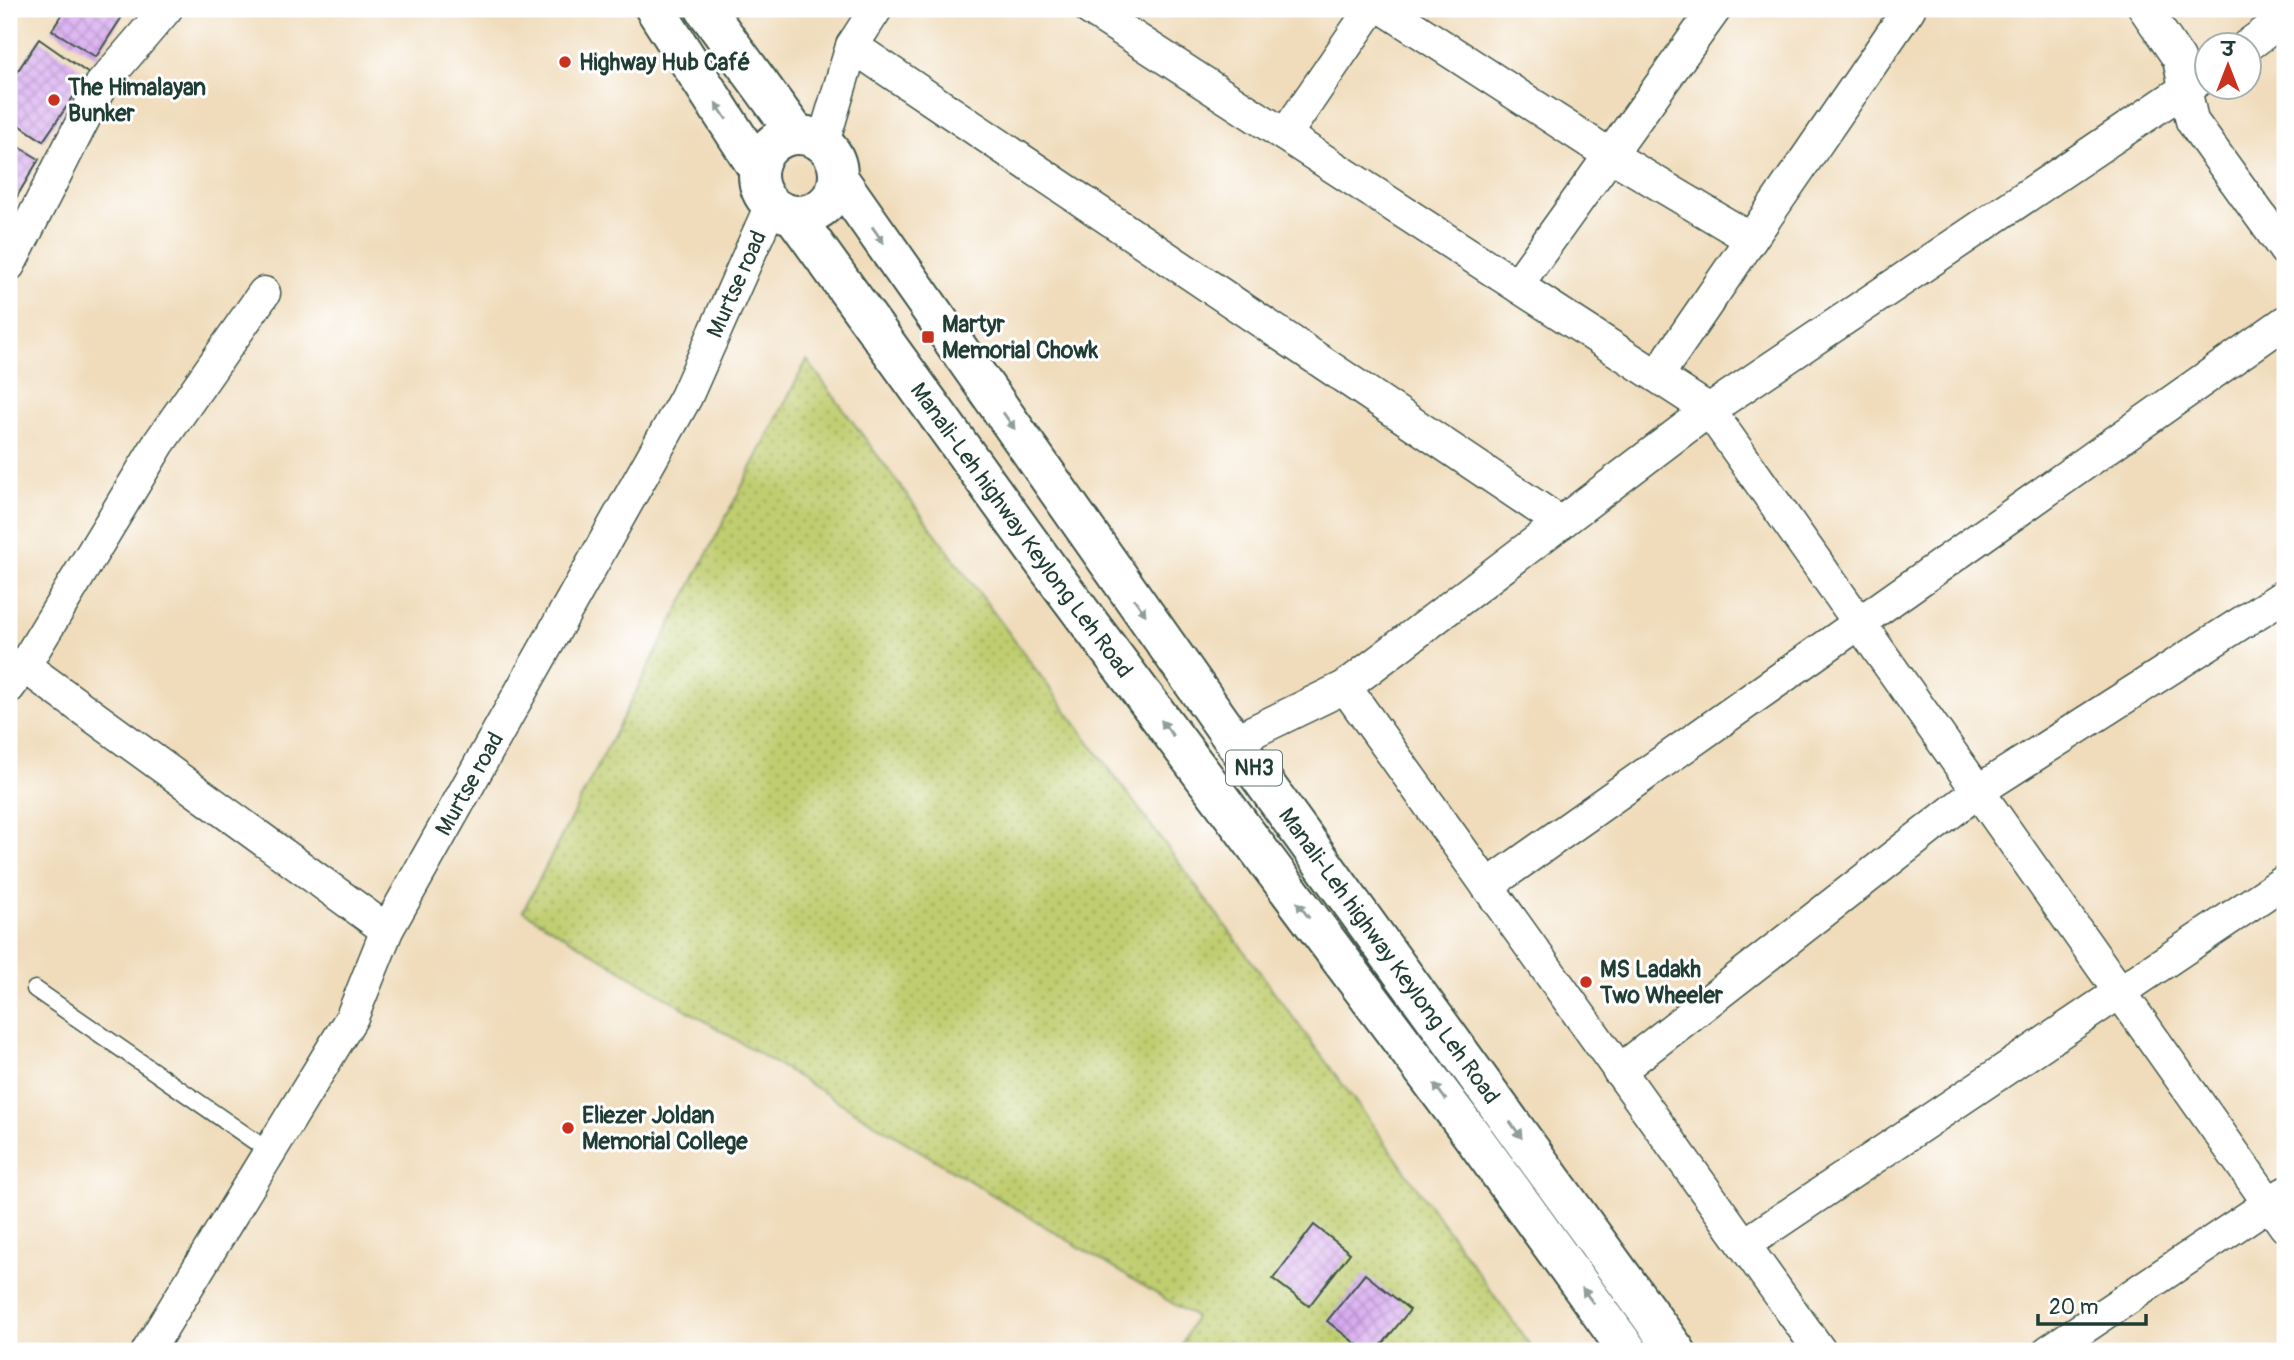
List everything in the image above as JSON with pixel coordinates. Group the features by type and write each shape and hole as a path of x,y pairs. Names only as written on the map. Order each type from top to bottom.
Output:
{"highway":[{"name":"NH3","path":"655,9 758,169 758,183 763,195 782,211"},
{"name":"NH3","path":"705,9 810,139 832,153 838,165 839,179"},
{"path":"758,169 771,145 783,138 810,139"},
{"path":"782,211 819,211 829,203 836,192 839,179"},
{"name":"Manali-Leh highway Keylong Leh Road","path":"839,179 1234,741 1676,1351"},
{"name":"Manali-Leh highway Keylong Leh Road","path":"782,211 1471,1134 1628,1351"}],"street":[{"path":"9,265 100,85 166,9"},
{"path":"810,139 852,46 876,9"},
{"path":"1090,9 1709,410 2120,991 2280,1208 2049,1351"},
{"path":"1285,135 1371,9"},
{"path":"1385,9 1610,155 1751,239"},
{"path":"1517,285 1715,9"},
{"path":"1657,376 1909,9"},
{"path":"2145,9 2192,77"},
{"path":"2262,35 2285,18"},
{"path":"852,46 1561,523"},
{"path":"1234,741 1345,687 1709,410 2192,86"},
{"path":"2194,102 2192,121 2285,250"},
{"name":"Murtse road","path":"148,1351 352,1017 387,930 686,397 782,211"},
{"path":"264,293 159,443 16,677 387,930"},
{"path":"1487,886 2285,322"},
{"path":"1619,1071 1978,791 2285,595"},
{"path":"1345,687 1820,1351"},
{"path":"1744,1245 2285,881"}],"lane":[{"path":"35,989 270,1152"}],"green space":[{"path":"807,360 1369,1120 1534,1351 1179,1351 1195,1317 523,911"}],"building":[{"path":"66,9 127,9 96,57 52,30"},
{"path":"39,39 89,74 43,141 9,118 9,84"},
{"path":"9,141 39,159 9,210"},
{"path":"1314,1225 1350,1253 1309,1306 1273,1279"},
{"path":"1365,1274 1410,1310 1377,1351 1365,1351 1327,1321"}],"place":[{"name":"Highway Hub Café","path":"565,62"},
{"name":"The Himalayan Bunker","path":"54,100"},
{"name":"Martyr Memorial Chowk","path":"928,337"},
{"name":"MS Ladakh Two Wheeler","path":"1586,982"},
{"name":"Eliezer Joldan Memorial College","path":"568,1128"}]}
